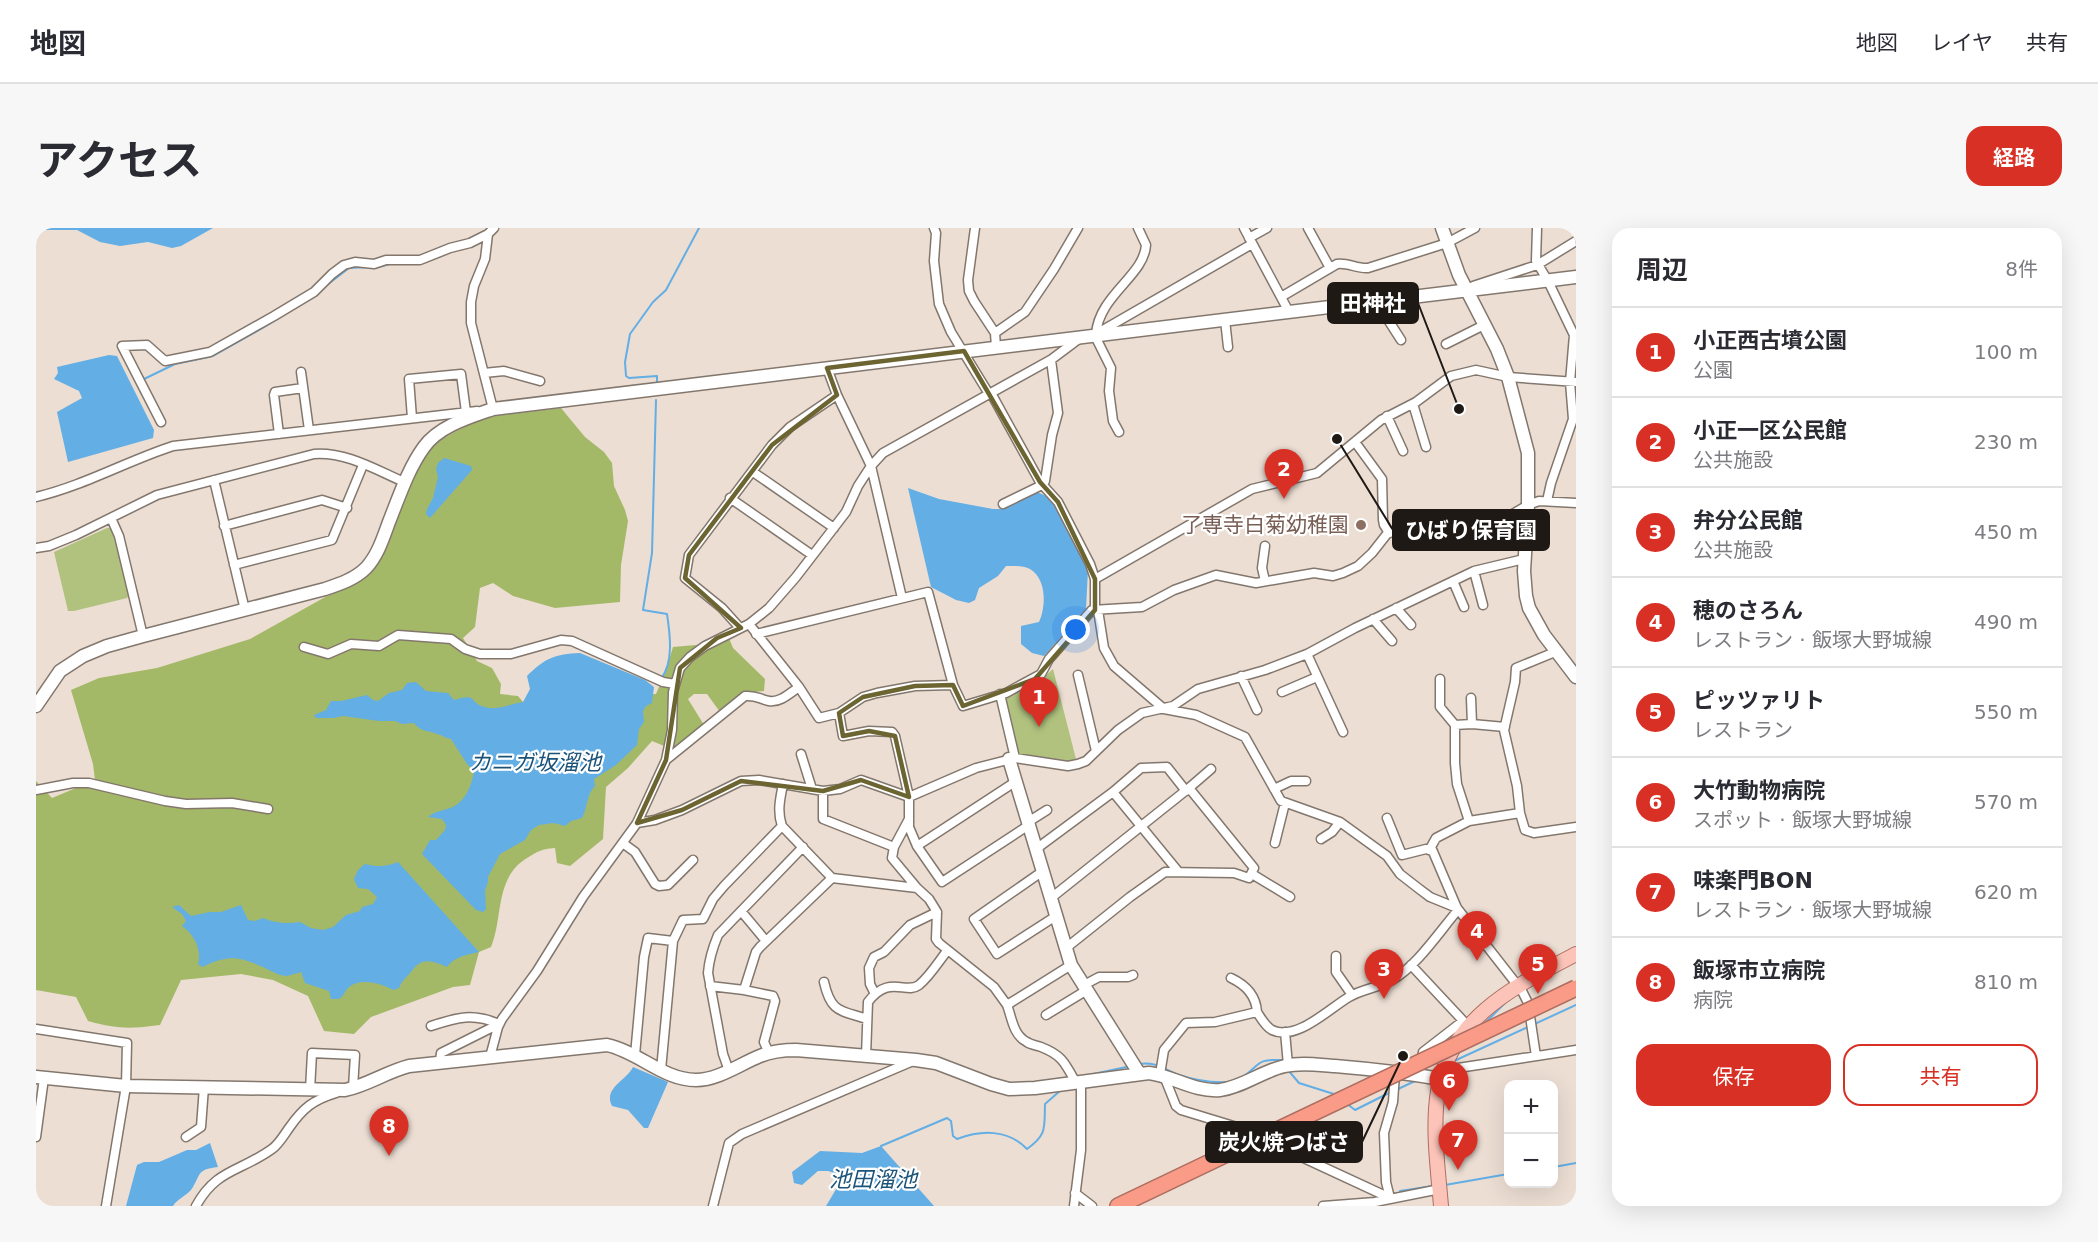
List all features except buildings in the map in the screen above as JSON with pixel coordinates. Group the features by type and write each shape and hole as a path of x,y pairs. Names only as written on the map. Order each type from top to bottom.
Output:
{"highway":[{"path":"1118,1206 1576,988"}],"main road":[{"path":"1441,1206 1436,1120 1438,1091 1455,1045 1466,1024 1517,985 1576,954"}],"street":[{"path":"934,228 936,233 934,261 939,304 951,332 990,393 1042,485 1058,502 1090,564 1095,579 1097,610 1107,656 1164,709 1196,715 1241,734 1250,744 1281,801 1340,822 1388,856 1400,874 1430,897 1457,909"},
{"path":"975,228 968,280 969,291 995,333 996,347"},
{"path":"995,333 1025,312 1078,228"},
{"path":"1119,432 1113,421 1110,391 1111,368 1096,335 1097,326 1108,302 1142,260 1146,245 1138,228"},
{"path":"1244,228 1289,312"},
{"path":"1096,335 1250,241 1267,228"},
{"path":"1308,228 1330,268"},
{"path":"1442,228 1467,292 1497,349 1508,377 1528,453 1528,506 1524,559 1525,588 1529,608 1555,652 1576,677"},
{"path":"1281,297 1342,263 1368,268 1447,243 1475,228"},
{"path":"1537,228 1535,256 1537,265 1548,281 1575,335 1574,419 1546,501"},
{"path":"491,231 485,259 471,302 471,323 493,409"},
{"path":"161,422 122,346 147,345 165,361 210,352 314,292 344,265 355,262 374,264 386,260 420,260 470,243 491,231"},
{"path":"1467,292 1473,286 1537,265 1576,241"},
{"path":"36,497 173,446 678,388 1576,277"},
{"path":"1376,301 1401,340"},
{"path":"1225,320 1227,347"},
{"path":"1446,344 1484,325"},
{"path":"490,1058 499,1024 537,971 584,897 638,823 666,760 672,730 675,684 680,668 690,657 717,638 745,626 769,608 846,512 858,486 883,453 1051,360 1082,337"},
{"path":"1004,504 1042,485 1045,481 1058,413 1051,360"},
{"path":"827,368 837,395 871,466 902,598"},
{"path":"1095,579 1252,489 1317,473 1387,416 1413,404 1451,376 1476,370 1508,377 1573,382"},
{"path":"484,373 504,371 540,381"},
{"path":"301,372 309,430"},
{"path":"412,418 409,379 460,374 466,412"},
{"path":"279,434 275,392 303,388"},
{"path":"837,395 790,427 772,445 689,555 685,578 756,634 799,687 819,718 839,713 863,697 877,693 915,687 953,685"},
{"path":"1413,404 1426,447"},
{"path":"36,706 60,671 83,656 107,646 348,581 365,568 377,553 404,482 425,446 436,436 466,418 493,409"},
{"path":"1387,416 1403,451"},
{"path":"1354,442 1382,479 1383,520 1389,533"},
{"path":"36,548 49,546 158,495 314,454 331,453 348,458 404,482"},
{"path":"234,565 332,540 363,465"},
{"path":"753,472 834,528"},
{"path":"214,480 244,610"},
{"path":"730,498 812,555"},
{"path":"224,526 321,500 347,508"},
{"path":"756,634 928,591 953,685 963,706 1000,694 1041,674 1049,659 1092,610 1142,607 1174,590 1215,575 1256,582 1314,573 1333,576 1358,566 1389,533 1474,528 1498,522 1528,506 1546,501 1576,502"},
{"path":"111,518 119,536 143,636"},
{"path":"1265,546 1262,568 1265,581"},
{"path":"638,823 655,820 682,810 741,781 759,780 824,791 840,789 861,780 909,797 976,768 1012,758 1068,766 1086,761 1118,730 1142,713 1173,706 1198,689 1265,670 1306,654 1474,571 1524,559"},
{"path":"1474,571 1483,605"},
{"path":"1453,581 1464,607"},
{"path":"1396,608 1411,625"},
{"path":"1373,619 1392,641"},
{"path":"304,648 328,654 351,644 379,646 398,635 451,639 465,649 480,654 511,654 561,640 572,641 663,682 675,684"},
{"path":"1555,652 1516,668 1505,727 1525,830 1529,832 1576,827"},
{"path":"1306,654 1343,732"},
{"path":"1078,675 1096,751"},
{"path":"1242,676 1257,710"},
{"path":"1282,692 1317,677"},
{"path":"1440,679 1440,707 1455,725 1457,784 1469,821"},
{"path":"666,760 745,696 755,695 769,701 780,701 799,687"},
{"path":"1000,694 1015,782 1071,965 1136,1068"},
{"path":"1471,698 1472,724"},
{"path":"839,713 843,736 869,731 892,732 895,736 909,797 909,827 917,846 942,882 1047,810"},
{"path":"1455,725 1505,727"},
{"path":"801,754 812,789"},
{"path":"1036,849 1113,792 1141,768 1167,767 1254,868 1249,878 1234,873 1177,870 1165,872 1066,948"},
{"path":"1051,898 1211,769"},
{"path":"917,846 1015,782"},
{"path":"1274,789 1291,782 1306,782"},
{"path":"36,790 73,783 89,783 165,801 186,804 232,803 268,809"},
{"path":"783,784 779,805 779,818 782,826 832,878 917,888"},
{"path":"824,791 823,819 894,847"},
{"path":"1113,792 1177,870"},
{"path":"1275,843 1285,803"},
{"path":"1520,813 1469,821 1433,840 1431,847 1457,909 1522,991 1528,1003 1536,1056"},
{"path":"909,818 894,847 892,858 929,899 937,912 936,939 947,951 994,987 1007,1005 1012,1024 1026,1042 1057,1053 1078,1083 1081,1150 1074,1206"},
{"path":"1387,818 1402,855 1426,849 1432,851"},
{"path":"1321,839 1332,832 1340,822"},
{"path":"661,1070 673,941 683,920 703,919 713,899 724,886 782,826"},
{"path":"624,844 635,852 655,884 659,886 668,885 693,860"},
{"path":"729,1071 723,1054 710,986 709,962 718,935 803,847"},
{"path":"1042,871 974,919 997,954 1056,916"},
{"path":"1252,874 1290,897"},
{"path":"744,990 756,952 832,878"},
{"path":"1231,978 1254,996 1257,1012 1269,1028 1273,1031 1285,1032 1313,1022 1352,995 1386,983 1411,965 1457,909"},
{"path":"741,912 766,942"},
{"path":"875,994 870,984 869,968 874,957 884,952 910,925 937,912"},
{"path":"635,1055 644,957 648,938 673,941"},
{"path":"866,1056 868,1002 887,986 916,986 947,951"},
{"path":"1335,956 1336,972 1352,995"},
{"path":"1007,1005 1071,965"},
{"path":"1411,965 1466,1024 1423,1052 1420,1076"},
{"path":"1046,1015 1099,977 1133,975"},
{"path":"824,982 829,1001 833,1006 867,1019"},
{"path":"710,986 773,996 775,1001 764,1042 769,1053"},
{"path":"1257,1012 1215,1022 1186,1023 1164,1050 1161,1070 1176,1106 1181,1110 1250,1131 1287,1151 1394,1200"},
{"path":"431,1026 453,1019 476,1016 499,1024"},
{"path":"440,1061 441,1053 499,1024"},
{"path":"36,1029 127,1043 126,1086 106,1206"},
{"path":"1285,1032 1288,1065"},
{"path":"196,1206 205,1190 219,1177 253,1161 274,1147 305,1107 319,1099 360,1087 393,1070 440,1061 607,1045 635,1055 673,1076 698,1080 729,1071 769,1053 796,1050 916,1060 936,1064 1009,1089 1078,1083 1136,1068 1161,1070 1200,1089 1220,1090 1241,1085 1270,1070 1288,1065 1316,1064 1420,1076 1443,1074 1576,1050"},
{"path":"310,1090 312,1053 355,1055 349,1089"},
{"path":"713,1206 729,1143 742,1134 916,1060"},
{"path":"1394,1200 1386,1182 1384,1133 1393,1102 1395,1072"},
{"path":"36,1137 40,1078 126,1086 349,1089"},
{"path":"186,1137 201,1128 204,1087"},
{"path":"1323,1206 1394,1200 1440,1189"},
{"path":"1076,1193 1092,1206"}],"highlighted area":[{"path":"964,351 1040,482 1058,502 1095,579 1095,610 1035,679 963,706 953,685 915,686 863,697 839,713 843,736 869,731 895,736 909,797 861,780 823,791 741,781 682,810 637,823 666,760 680,668 717,638 741,628 685,578 689,555 772,445 837,395 827,368"}],"green space":[{"path":"561,408 585,437 604,452 612,463 614,486 628,521 621,565 620,602 555,608 513,596 493,583 480,588 475,627 463,638 477,661 492,668 501,684 500,694 518,696 523,702 656,694 673,647 718,643 729,638 733,648 765,679 764,691 745,693 720,712 707,694 694,694 688,699 704,725 674,750 652,741 628,768 606,787 603,839 570,866 557,863 555,848 536,853 515,868 504,889 491,947 479,952 470,985 453,987 371,1017 354,1034 324,1031 308,996 273,980 241,974 181,980 160,1025 140,1027 124,1028 88,1021 76,997 36,990 36,781 52,798 95,780 93,764 71,690 99,678 157,668 250,639 327,596 350,587 367,575 406,489 426,452 437,442 467,425 494,416"},
{"path":"110,528 113,534 129,595 127,598 68,611 54,552"},
{"path":"1053,669 1077,763 1068,764 1016,754 1004,699 1039,681"}],"water":[{"path":"36,228 213,228 181,246 172,248 148,242 120,246 100,242 77,230 36,230"},
{"path":"109,355 117,356 154,430 153,438 68,462 57,412 82,398 79,391 54,379 58,373 57,367"},
{"path":"444,458 471,466 472,470 430,518 426,514 438,477 436,469 438,463"},
{"path":"908,488 939,499 993,509 999,509 1035,491 1046,496 1061,513 1088,570 1086,609 1044,656 1032,653 1021,644 1021,626 1039,622 1043,609 1044,594 1040,579 1036,574 1025,567 1006,566 998,576 979,588 975,600 969,603 956,600 931,587"},
{"name":"カニガ坂溜池","path":"580,653 645,680 654,687 652,703 643,711 644,722 639,729 637,745 616,765 594,779 595,786 590,793 582,818 571,821 565,826 554,823 539,825 531,830 525,840 500,854 488,877 485,891 486,909 483,912 476,910 422,854 430,840 436,840 445,830 446,825 442,819 428,817 460,802 467,793 473,776 474,771 451,739 422,729 414,723 402,724 395,721 343,716 316,718 314,715 326,710 331,701 367,695 378,701 389,693 402,690 407,683 416,682 426,691 448,693 454,700 467,697 485,707 504,707 523,702 530,689 527,676 539,665 557,656"},
{"path":"398,862 479,952 457,958 447,967 432,962 423,962 415,967 399,988 393,990 377,983 364,982 348,988 339,999 331,999 329,991 305,983 301,972 282,975 236,958 221,960 202,967 198,964 199,953 196,943 182,926 186,921 182,914 172,907 179,905 191,916 221,912 241,905 248,920 255,921 263,918 281,923 300,922 311,928 323,930 333,927 346,915 373,904 377,897 368,889 358,888 354,879 358,870 365,864 382,866"},
{"path":"633,1067 668,1082 648,1128 644,1128 628,1110 612,1106 610,1100 613,1089"},
{"path":"210,1143 218,1167 202,1171 191,1190 173,1206 126,1206 137,1165 144,1162 159,1162"},
{"name":"池田溜池","path":"881,1146 934,1206 826,1206 841,1181 838,1174 818,1171 802,1185 794,1183 792,1172 820,1151 862,1153"}],"waterway":[{"path":"657,385 657,376 629,378 626,376 625,362 630,334 653,302 666,290 699,228"},
{"path":"459,250 471,246"},
{"path":"375,268 390,264"},
{"path":"327,285 349,268 369,267"},
{"path":"142,380 175,364 213,356 303,303"},
{"path":"656,400 652,553 643,610 667,614 670,639 669,656 661,679"},
{"path":"1485,1023 1506,1002"},
{"path":"1454,1061 1576,1005"},
{"path":"1243,1077 1263,1061 1283,1060"},
{"path":"1139,1064 1154,1065 1195,1079 1229,1082"},
{"path":"1084,1076 1131,1066"},
{"path":"1288,1070 1299,1083 1337,1095"},
{"path":"1396,1090 1415,1081"},
{"path":"881,1146 947,1118 951,1121 953,1136 957,1139 975,1134 994,1133 1020,1142 1027,1149 1039,1139 1044,1130 1045,1104 1061,1090"},
{"path":"1346,1103 1355,1110 1391,1092"},
{"path":"1558,1166 1576,1163"},
{"path":"1445,1185 1504,1175"},
{"path":"1400,1191 1433,1186"}],"place":[{"name":"田神社","path":"1459,409"},
{"name":"ひばり保育園","path":"1337,439"},
{"name":"小正一区公民館","path":"1284,499"},
{"name":"了専寺白菊幼稚園","path":"1361,525"},
{"name":"小正西古墳公園","path":"1039,727"},
{"name":"穂のさろん","path":"1477,961"},
{"name":"ピッツァリト","path":"1538,994"},
{"name":"弁分公民館","path":"1384,999"},
{"name":"炭火焼つばさ","path":"1403,1056"},
{"name":"大竹動物病院","path":"1449,1111"},
{"name":"飯塚市立病院","path":"389,1156"},
{"name":"味楽門BON","path":"1458,1170"}]}
